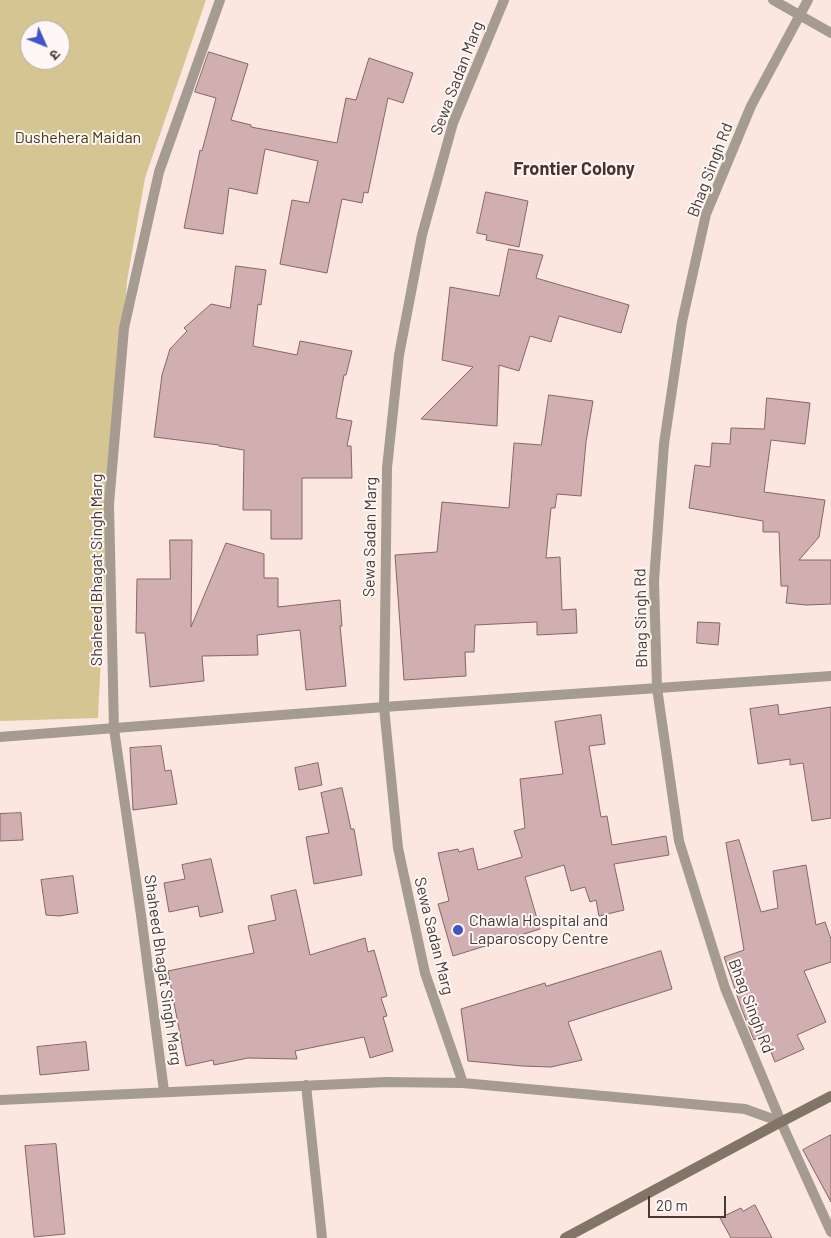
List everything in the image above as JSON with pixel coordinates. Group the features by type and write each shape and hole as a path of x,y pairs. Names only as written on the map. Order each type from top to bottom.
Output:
{"street":[{"name":"Shaheed Bhagat Singh Marg","path":"164,1091 114,729 109,504 124,328 159,172 220,0"},
{"name":"Sewa Sadan Marg","path":"463,1083 425,973 400,858 384,707 387,468 399,355 422,235 453,123 504,0"},
{"path":"773,0 831,33"},
{"name":"Bhag Singh Rd","path":"808,0 751,106 706,214 682,322 664,444 654,581 657,688 679,841 725,988 780,1122 831,1232"},
{"path":"0,737 384,707 831,676"},
{"path":"0,1100 386,1082 463,1083 745,1109 780,1122"},
{"path":"306,1085 322,1238"},
{"path":"565,1238 831,1096"}],"green space":[{"name":"Dushehera Maidan","path":"0,0 206,0 145,178 127,281 106,554 98,718 0,721"}],"building":[{"path":"209,52 248,64 231,120 251,125 251,127 337,143 346,98 356,100 369,58 413,73 403,103 388,98 368,193 364,192 362,203 342,199 327,273 280,264 292,200 309,203 318,161 265,149 257,194 229,188 223,234 184,228 200,150 202,151 216,98 195,92"},
{"path":"486,192 528,201 519,247 486,240 487,235 477,233"},
{"path":"509,249 543,255 536,278 629,305 621,333 559,316 551,342 530,336 519,371 499,365 497,426 421,419 473,367 442,360 450,287 499,296"},
{"path":"236,266 266,270 261,305 258,304 253,346 297,355 300,341 352,351 346,375 344,375 336,418 352,421 347,446 351,446 352,478 302,478 302,539 271,539 271,510 243,510 244,450 154,437 162,375 170,349 187,331 184,328 211,304 230,308"},
{"path":"549,395 593,401 586,442 581,496 557,494 555,508 551,508 546,558 560,557 562,610 576,609 577,633 537,635 537,622 475,625 474,652 465,652 466,676 404,680 395,555 437,552 442,502 509,508 514,443 541,445"},
{"path":"767,398 810,403 805,444 771,440 764,492 825,500 819,537 799,560 831,560 831,604 806,605 786,603 788,586 781,586 779,532 763,532 763,521 689,508 695,465 710,467 712,443 730,444 731,428 764,429"},
{"path":"170,540 192,540 191,627 226,543 264,554 264,578 278,578 278,607 340,600 342,626 340,626 346,686 306,690 300,630 257,635 258,655 202,656 204,681 150,687 145,633 136,633 137,579 170,579"},
{"path":"698,622 720,623 718,645 697,643"},
{"path":"778,705 779,715 831,707 831,818 812,821 803,763 790,765 790,759 758,764 750,709"},
{"path":"601,715 605,744 589,746 601,817 607,816 612,845 666,836 669,855 614,864 624,910 599,916 596,900 590,902 585,887 571,891 564,865 525,877 540,929 453,956 438,904 449,901 438,853 458,849 459,852 473,848 478,870 522,857 514,831 525,828 520,779 563,774 555,722"},
{"path":"161,746 165,771 171,770 177,804 133,810 130,748"},
{"path":"318,763 322,785 299,790 295,768"},
{"path":"342,788 351,829 354,829 362,875 314,884 306,837 329,833 321,793"},
{"path":"21,813 23,840 0,841 0,814"},
{"path":"739,840 761,912 778,908 773,871 806,865 816,925 825,922 831,939 831,962 804,971 826,1022 797,1035 804,1049 775,1062 764,1035 754,1040 724,957 744,950 726,843"},
{"path":"211,859 223,912 200,917 198,906 169,912 164,883 185,879 182,865"},
{"path":"73,876 78,913 59,916 46,915 41,880"},
{"path":"296,890 310,955 365,938 368,952 374,950 387,996 381,998 387,1016 383,1017 393,1051 370,1058 364,1037 295,1051 297,1059 248,1058 214,1065 213,1060 186,1066 168,971 254,953 248,926 276,920 271,896"},
{"path":"661,951 672,989 568,1022 582,1060 551,1067 468,1061 461,1009 545,983 546,986"},
{"path":"86,1042 89,1070 40,1075 37,1047"},
{"path":"831,1135 831,1202 803,1150"},
{"path":"56,1144 65,1234 34,1237 25,1146"},
{"path":"755,1205 772,1238 731,1238 720,1218 741,1208 743,1211"}],"place":[{"name":"Chawla Hospital and Laparoscopy Centre","path":"458,930"}],"district":[{"name":"Frontier Colony","path":"574,169"}]}
